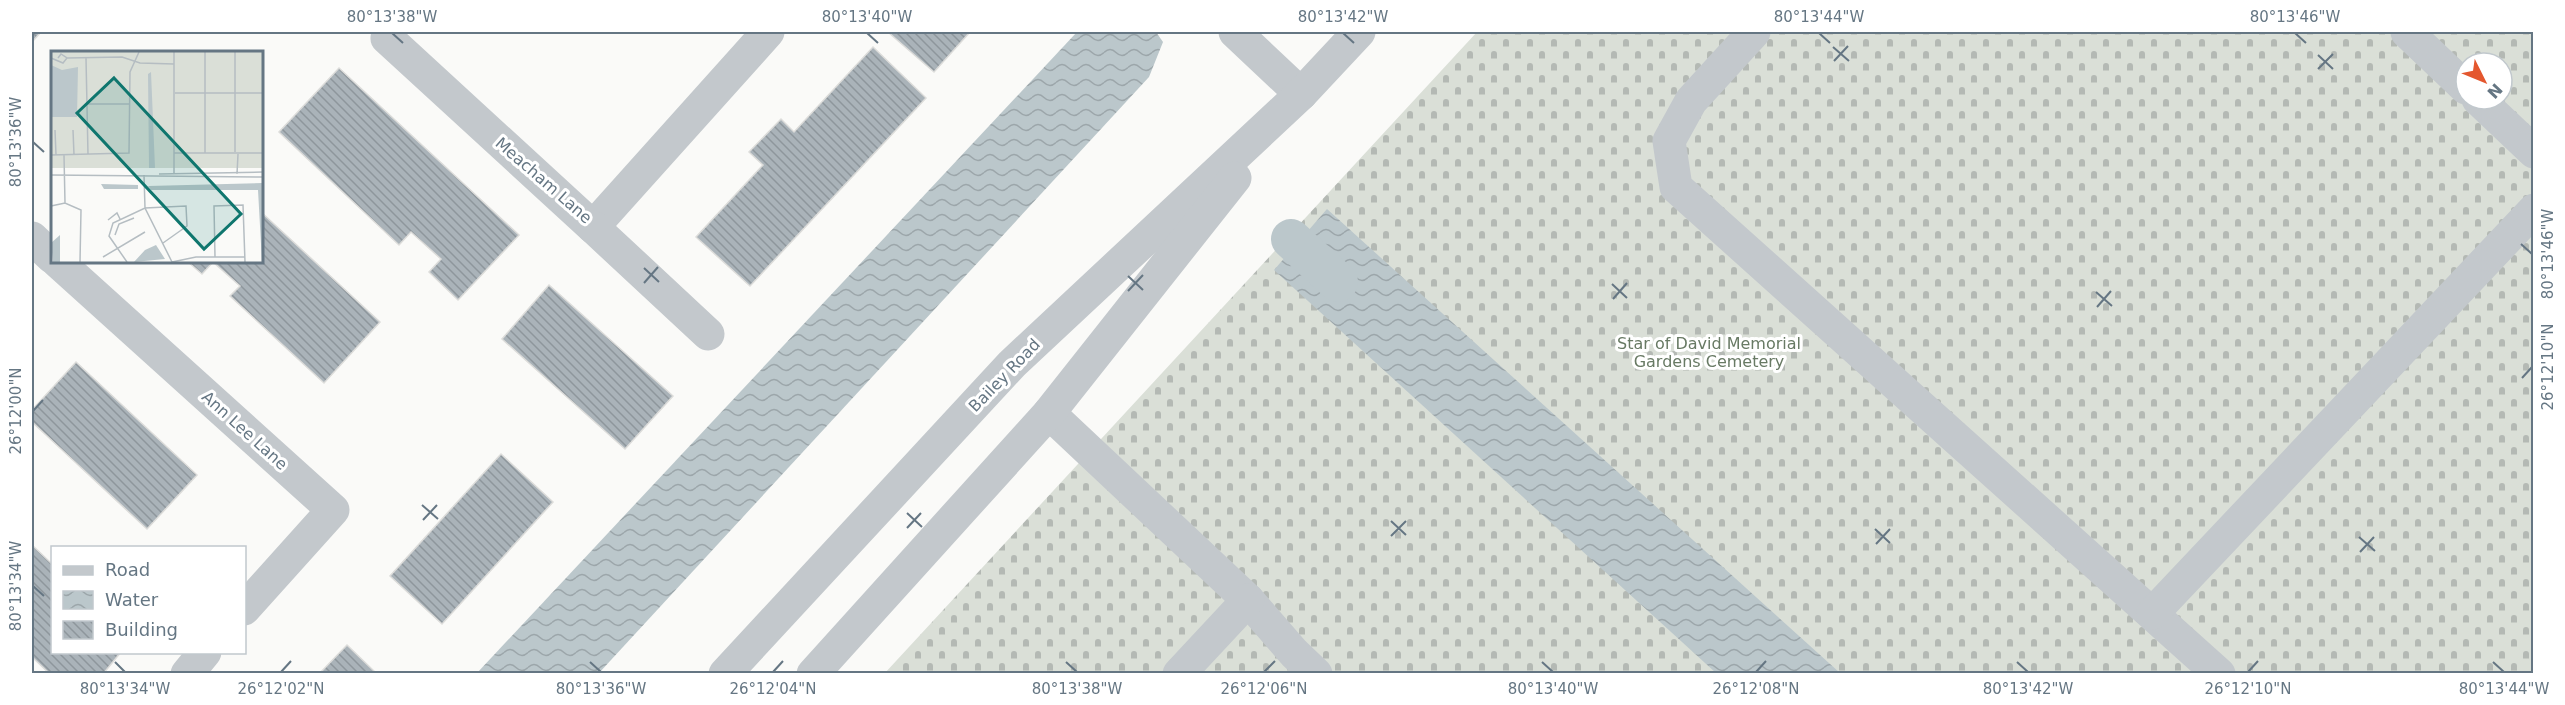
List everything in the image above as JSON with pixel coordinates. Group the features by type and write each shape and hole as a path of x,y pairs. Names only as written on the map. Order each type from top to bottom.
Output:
{"street":[{"name":"Meacham Lane","path":"388,32 387,38 593,227 768,32"},
{"path":"1235,32 1301,94"},
{"name":"Bailey Road","path":"725,674 1012,364 1301,94 1359,32"},
{"path":"1754,32 1691,101 1670,141 1677,187 2219,674"},
{"path":"2406,32 2454,77"},
{"name":"Bailey Road","path":"813,674 1049,413 1301,94"},
{"path":"2491,111 2534,152"},
{"path":"2153,613 2534,210"},
{"path":"593,227 708,334"},
{"path":"32,238 51,256"},
{"name":"Ann Lee Lane","path":"58,262 333,510 246,607"},
{"path":"1049,413 1248,600 1294,653 1316,674"},
{"path":"1179,674 1248,600"},
{"path":"187,674 203,654"}],"green space":[{"name":"Star of David Memorial Gardens Cemetery","path":"1477,32 2533,32 2533,673 884,674"}],"water":[{"path":"1077,32 1156,32 1163,42 1149,77 599,673 477,673"},
{"path":"1327,209 1840,673 1716,673 1274,270"}],"building":[{"path":"32,32 41,32 32,42"},
{"path":"888,32 970,32 934,72"},
{"path":"873,47 926,98 750,286 696,237 763,165 749,152 781,119 794,132"},
{"path":"339,68 519,235 458,300 429,272 441,259 411,232 399,245 279,132"},
{"path":"262,213 380,322 324,383 230,296 240,286 213,262 262,262"},
{"path":"188,262 213,262 202,274"},
{"path":"549,285 673,396 625,449 502,339"},
{"path":"76,362 197,475 147,529 32,422 32,410"},
{"path":"501,454 553,502 442,624 390,576"},
{"path":"32,545 51,563 51,654 119,654 103,674 50,674 32,657"},
{"path":"347,645 377,674 319,674"}],"waterway":[{"path":"1291,239 1338,282"}]}
